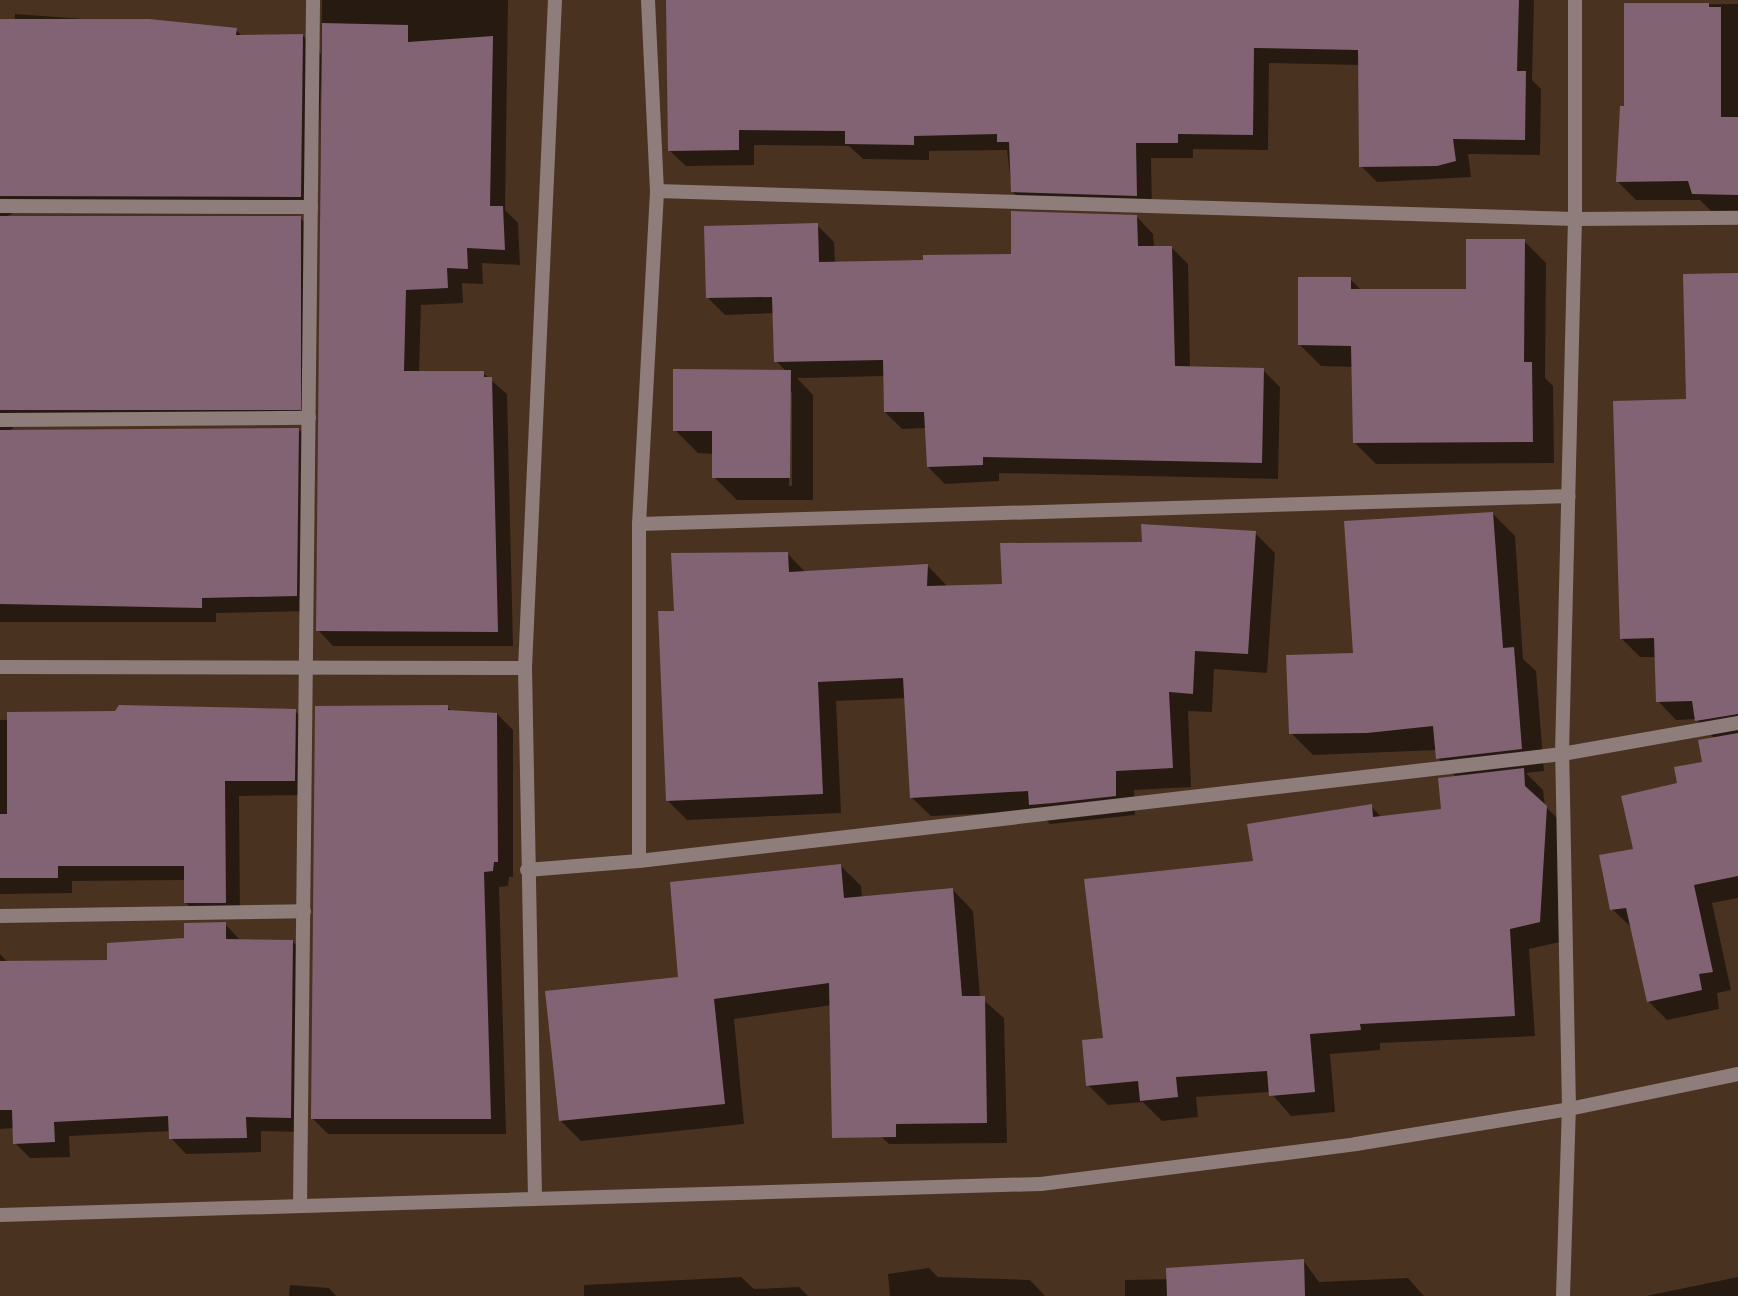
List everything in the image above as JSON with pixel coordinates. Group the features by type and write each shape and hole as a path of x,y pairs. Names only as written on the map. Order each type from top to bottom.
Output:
{"street":[{"path":"300,1206 313,0"},
{"path":"535,1198 524,668 555,0"},
{"path":"639,860 639,524 657,191 648,0"},
{"path":"1563,1296 1569,1109 1562,754 1575,219 1575,0"},
{"path":"657,191 1575,219 1738,218"},
{"path":"0,206 311,207"},
{"path":"0,420 309,418"},
{"path":"639,524 1569,496"},
{"path":"0,667 306,671 524,668"},
{"path":"527,870 639,860 1562,754 1738,723"},
{"path":"0,916 304,911"},
{"path":"0,1215 1041,1184 1356,1144 1569,1109 1738,1074"}],"building":[{"path":"666,0 1519,0 1517,71 1526,71 1525,140 1453,139 1456,161 1437,166 1359,167 1358,50 1254,48 1253,135 1178,134 1178,143 1136,143 1137,196 1011,192 1009,142 997,142 997,134 914,136 914,145 845,144 845,131 739,130 739,150 668,151"},
{"path":"1624,3 1709,3 1709,7 1721,7 1721,117 1738,117 1738,195 1692,194 1688,181 1616,182 1620,106 1624,106"},
{"path":"0,19 149,19 237,28 236,35 303,34 301,197 0,196"},
{"path":"322,23 408,25 408,42 493,36 490,206 503,206 505,250 467,248 468,269 447,268 448,288 406,290 404,371 484,371 484,377 492,377 498,632 316,631"},
{"path":"1011,211 1137,215 1138,246 1172,246 1175,366 1264,368 1262,463 983,457 983,465 927,467 924,412 884,412 883,360 774,362 772,297 706,298 704,226 818,223 819,262 923,260 923,255 1011,254"},
{"path":"0,216 301,216 301,410 0,410"},
{"path":"1466,239 1525,239 1524,362 1532,362 1533,442 1353,443 1351,346 1298,345 1298,277 1351,277 1351,289 1466,289"},
{"path":"1738,273 1738,714 1695,721 1692,701 1656,702 1654,638 1620,639 1613,401 1686,399 1683,274"},
{"path":"673,369 791,370 790,478 712,478 712,431 673,431"},
{"path":"299,428 297,596 202,598 202,608 0,604 0,430"},
{"path":"1493,512 1503,648 1514,647 1522,749 1436,759 1433,726 1367,733 1289,734 1286,655 1353,653 1344,521"},
{"path":"1141,524 1256,531 1248,654 1195,651 1193,694 1169,692 1173,768 1116,771 1116,796 1029,805 1028,791 910,798 903,678 818,682 823,794 666,801 658,611 674,611 671,553 788,552 789,572 928,564 927,586 1002,584 1000,543 1142,542"},
{"path":"119,705 296,709 295,781 225,781 226,903 184,903 184,866 58,866 58,878 0,878 0,814 7,814 7,712 115,711"},
{"path":"448,705 448,710 497,713 498,862 494,862 493,871 484,872 491,1119 311,1119 315,706"},
{"path":"1738,733 1738,876 1694,885 1713,972 1699,974 1702,990 1647,1002 1626,908 1610,910 1599,855 1633,849 1621,796 1677,783 1674,767 1702,762 1698,740"},
{"path":"1524,768 1525,786 1547,806 1540,922 1510,929 1515,1016 1360,1024 1361,1030 1310,1034 1315,1092 1269,1096 1267,1071 1176,1077 1178,1097 1140,1101 1138,1081 1086,1086 1082,1040 1103,1038 1084,879 1253,861 1247,824 1372,804 1373,817 1441,809 1438,778"},
{"path":"841,864 844,898 953,888 962,996 985,996 987,1123 896,1124 896,1137 832,1138 829,983 714,999 725,1104 559,1121 545,991 678,977 670,882"},
{"path":"226,922 226,939 293,940 291,1118 246,1117 247,1138 169,1139 168,1116 54,1122 55,1142 13,1144 12,1110 0,1110 0,961 107,960 107,943 184,938 184,923"},
{"path":"1304,1259 1305,1296 1167,1296 1166,1268"}]}
